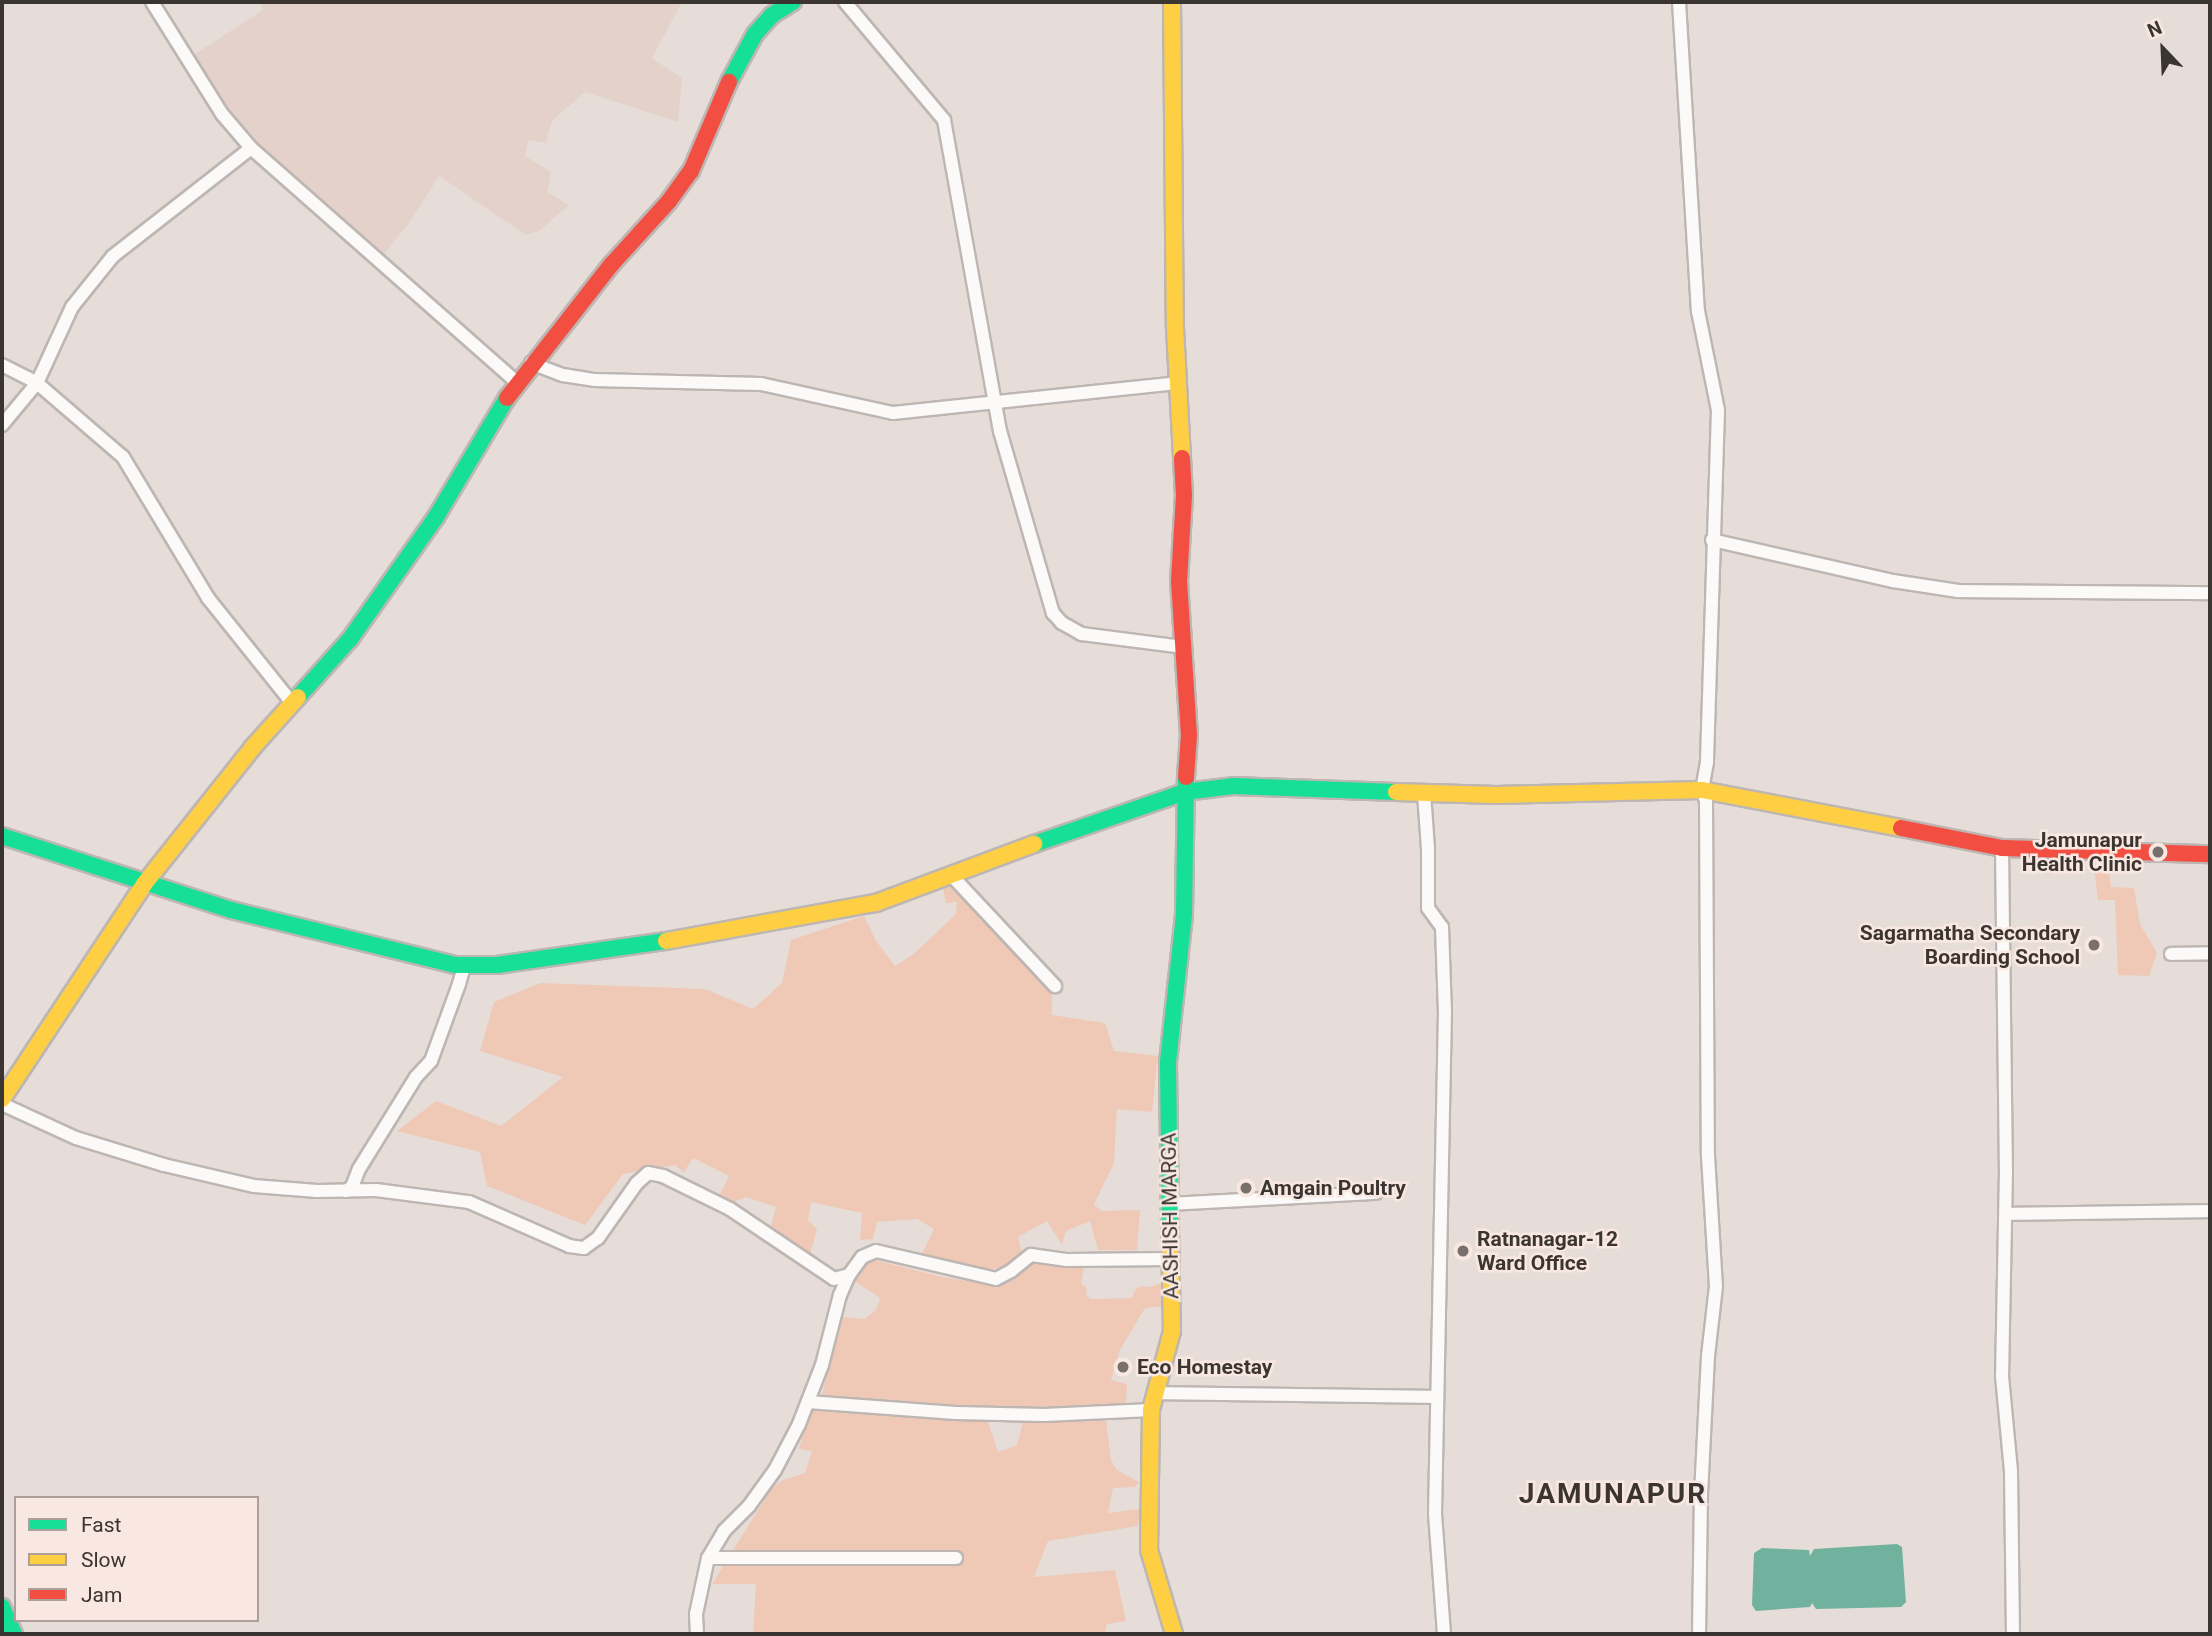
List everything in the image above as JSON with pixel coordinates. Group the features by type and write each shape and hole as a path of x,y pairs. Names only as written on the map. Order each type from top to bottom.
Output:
{"street":[{"path":"152,2 222,114 251,148 516,382"},
{"path":"2,1099 145,883 253,747 350,639 414,548 516,382 669,201 691,171 738,61 755,34 772,15 793,2"},
{"path":"845,2 944,120 995,403 1053,613 1062,623 1082,634 1184,647"},
{"name":"AASHISH MARGA","path":"1172,2 1172,171 1184,495 1179,581 1189,735 1185,792 1184,914 1168,1062 1172,1331 1151,1410 1149,1550 1174,1634"},
{"path":"1679,2 1687,171 1698,311 1718,410 1707,762 1702,790 1706,801 1708,1156 1716,1286 1708,1356 1701,1492 1699,1634"},
{"path":"2,425 37,383 72,307 113,256 251,148"},
{"path":"531,363 563,375 594,380 761,384 893,412 1179,383"},
{"path":"2,365 37,383 123,457 208,597 293,704"},
{"path":"1712,540 1893,581 1958,590 2210,593"},
{"path":"2,836 231,910 401,954 458,965 538,960 699,937 876,903 1096,821 1185,792 1233,786 1424,793 1702,790 2002,848 2210,854"},
{"path":"1424,793 1428,908 1442,927 1445,1011 1435,1514 1444,1634"},
{"path":"2002,848 2006,1214 2002,1376 2011,1472 2013,1634"},
{"path":"952,876 1055,986"},
{"path":"2171,954 2210,953"},
{"path":"346,1191 352,1187 359,1169 416,1077 431,1060 463,970 458,965"},
{"path":"2,1104 76,1138 164,1165 254,1186 376,1190 469,1202 569,1246 584,1248 598,1238 637,1183 648,1173 663,1176 730,1209 834,1279 849,1275"},
{"path":"1170,1204 1376,1193"},
{"path":"2006,1214 2210,1211"},
{"path":"697,1634 696,1614 708,1558 724,1531 749,1506 775,1470 808,1402 822,1365 840,1295 849,1275 862,1257 876,1251 996,1279 1011,1272 1031,1255 1066,1260 1172,1259"},
{"path":"1156,1393 1436,1397"},
{"path":"808,1402 956,1413 1044,1415 1151,1410"},
{"path":"708,1558 956,1558"},
{"path":"2,1607 14,1634"}],"shaded area":[{"path":"259,2 682,2 652,58 682,78 678,122 585,92 552,121 546,143 528,140 525,156 551,172 547,192 569,205 539,231 526,235 439,176 410,222 384,254 326,210 248,140 192,56 263,10"},
{"path":"2114,859 2109,870 2111,887 2134,888 2140,924 2157,953 2149,976 2118,975 2115,900 2098,900 2093,862"},
{"path":"959,882 1052,994 1052,1015 1105,1023 1114,1051 1158,1056 1152,1112 1117,1109 1114,1163 1094,1204 1101,1211 1140,1210 1137,1250 1098,1250 1090,1221 1066,1231 1062,1245 1047,1221 1018,1237 1022,1254 1006,1268 987,1269 922,1254 934,1229 917,1219 877,1222 873,1239 860,1240 862,1213 811,1202 808,1220 817,1229 809,1258 771,1226 776,1207 746,1197 729,1204 719,1196 729,1176 693,1158 684,1172 675,1165 623,1174 585,1225 487,1186 480,1152 397,1131 436,1101 501,1126 563,1077 480,1051 494,1002 540,983 705,989 753,1009 782,983 791,940 864,916 876,941 895,966 915,953 956,914 957,902 946,903 943,889"},
{"path":"871,1259 942,1277 987,1284 1006,1283 1029,1261 1053,1266 1084,1267 1081,1284 1086,1287 1087,1296 1091,1299 1132,1298 1135,1290 1141,1286 1150,1287 1165,1282 1163,1306 1145,1308 1120,1350 1111,1380 1127,1384 1126,1404 1069,1411 821,1398 843,1317 865,1319 876,1310 880,1298 853,1280"},
{"path":"811,1408 988,1422 998,1452 1017,1445 1023,1422 1106,1421 1111,1460 1117,1470 1139,1482 1135,1487 1113,1488 1108,1513 1141,1509 1138,1526 1048,1541 1034,1577 1115,1570 1126,1621 1107,1624 1105,1634 753,1634 756,1584 712,1584 772,1488 783,1480 805,1473 812,1451 799,1449"},
{"path":"1897,1544 1902,1547 1906,1602 1901,1607 1816,1609 1812,1603 1810,1607 1756,1611 1752,1605 1754,1553 1762,1548 1809,1550 1810,1556 1814,1549"}],"traffic: fast":[{"path":"729,82 755,34 772,15 793,2"},
{"path":"298,697 350,639 436,517 507,398"},
{"path":"1170,1229 1168,1062 1184,914 1186,777"},
{"path":"1034,844 1185,792 1233,786 1396,792"},
{"path":"2,836 231,910 455,965 497,965 666,941"},
{"path":"2,1607 14,1634"}],"traffic: slow":[{"path":"1172,2 1175,328 1182,458"},
{"path":"2,1099 145,883 253,747 298,697"},
{"path":"1396,792 1496,795 1702,790 1901,828"},
{"path":"666,941 876,903 1034,844"},
{"path":"1170,1229 1172,1331 1151,1410 1149,1550 1174,1634"}],"traffic: jam":[{"path":"507,398 611,265 669,201 691,171 729,82"},
{"path":"1182,458 1184,495 1179,581 1189,735 1186,777"},
{"path":"1901,828 2002,848 2210,854"}],"place":[{"name":"Jamunapur Health Clinic","path":"2158,852"},
{"name":"Sagarmatha Secondary Boarding School","path":"2094,945"},
{"name":"Amgain Poultry","path":"1246,1188"},
{"name":"Ratnanagar-12 Ward Office","path":"1463,1251"},
{"name":"Eco Homestay","path":"1123,1367"}],"district":[{"name":"JAMUNAPUR","path":"1613,1494"}]}
